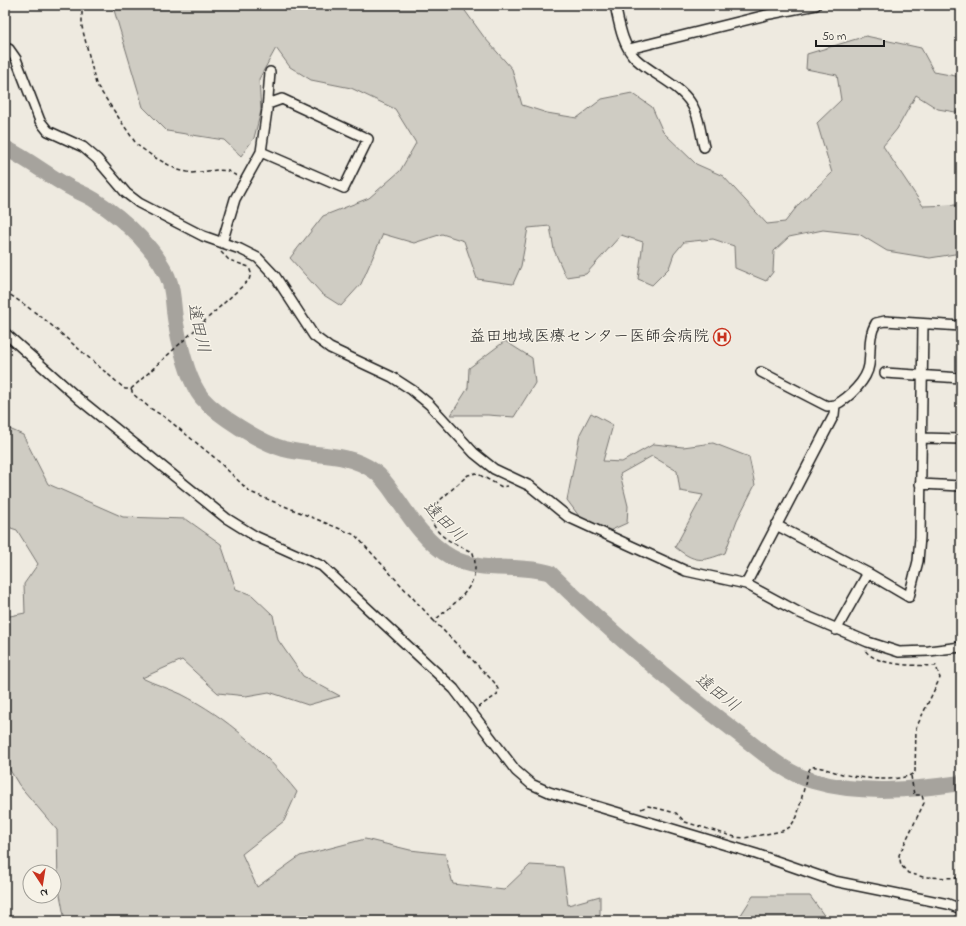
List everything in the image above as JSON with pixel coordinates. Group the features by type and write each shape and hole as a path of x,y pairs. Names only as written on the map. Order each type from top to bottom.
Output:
{"street":[{"path":"615,5 622,33 629,50 635,58 676,88 690,101 695,111 704,147"},
{"path":"629,50 770,14 816,5"},
{"path":"5,48 9,49 16,59 40,121 48,131 83,147 97,159 126,193 139,203 203,236 240,248 258,258 275,276 314,336 330,348 392,377 412,390 429,404 474,453 494,469 530,486 568,517 686,571 746,584 800,613 836,630 868,642 899,652 929,651 961,647"},
{"path":"222,243 230,212 244,180 261,152 268,104 270,72"},
{"path":"261,152 344,188 368,139 282,99 268,104"},
{"path":"761,372 821,404 827,406 835,405 843,401 864,379 869,367 871,331 876,323 885,321 961,326"},
{"path":"776,525 868,573 909,598 918,561 924,324"},
{"path":"5,333 79,399 226,518 254,536 322,566 454,688 516,771 531,784 549,792 756,854 834,881 948,904 961,909"},
{"path":"885,373 961,378"},
{"path":"746,584 834,415 835,405"},
{"path":"922,438 961,439"},
{"path":"920,484 961,486"},
{"path":"836,630 868,573"}],"path":[{"path":"84,5 82,10 82,26 96,84 137,145 154,157 178,170 192,173 217,170 228,171 244,180"},
{"path":"5,291 43,318 125,389 131,389 249,280 251,273 249,267 229,260 221,253 222,243"},
{"path":"131,389 133,394 150,408 166,418 209,453 250,492 354,535 434,621 494,682 498,689 496,695 471,711"},
{"path":"434,621 467,592 472,583 475,560 473,553 452,543 438,532 431,522 429,510 468,475 476,473 502,487 509,485 516,480"},
{"path":"638,819 641,810 648,806 676,813 685,822 735,837 744,838 782,831 790,827 797,817 808,772 812,768 820,767 838,773 871,778 905,778 911,776 915,772 916,728 940,678 940,673 936,666 903,665 882,660 866,653 863,647 868,642"},
{"path":"911,776 914,795 922,795 924,803 899,855 901,865 908,873 923,877 957,878 961,880"}],"shaded area":[{"path":"110,5 463,5 463,8 484,37 512,69 522,105 547,113 577,118 602,99 632,93 652,107 663,132 696,164 723,176 767,224 785,222 799,204 832,173 817,123 841,100 837,75 806,69 807,54 866,36 921,48 934,72 961,77 961,113 938,109 916,95 897,129 883,146 923,206 958,205 961,217 961,253 930,258 887,251 859,234 823,230 789,237 774,251 773,272 766,281 735,268 734,246 713,239 684,242 674,254 669,268 652,285 638,279 643,242 621,235 586,274 566,277 554,250 550,226 528,228 521,266 513,284 477,279 464,241 442,234 414,243 383,234 361,284 341,306 322,294 290,258 323,216 369,198 400,171 416,143 395,109 351,88 311,80 290,67 276,48 259,79 261,111 254,138 241,156 224,140 167,131 143,107 114,10"},
{"path":"505,341 532,358 535,383 514,417 451,415 468,388 469,368"},
{"path":"591,413 613,425 603,461 622,462 654,444 683,447 713,443 749,457 755,485 737,520 725,553 710,558 699,559 688,556 675,547 703,495 680,491 677,471 652,456 620,474 628,506 627,523 607,532 579,516 567,500 580,434"},
{"path":"5,427 23,435 48,484 123,517 186,519 221,544 236,589 252,595 273,615 278,640 303,676 340,696 308,705 269,692 246,696 218,693 182,660 142,678 181,694 198,703 230,725 272,763 297,792 284,821 242,854 257,887 300,856 365,839 410,850 445,854 453,884 504,890 530,865 563,867 568,905 600,896 600,921 65,921 62,904 62,864 58,864 57,830 19,785 5,762 5,617 25,613 24,584 38,564 17,530 5,526"},
{"path":"753,896 810,896 828,921 737,921"}],"waterway":[{"name":"遠田川","path":"5,148 72,189 90,197 107,208 129,226 149,248 165,271 170,283 180,342 185,362 197,391 202,398 218,413 240,428 274,446 295,451 341,457 352,460 374,471 387,484 421,532 435,546 451,557 463,562 487,567 538,570 550,573 617,635 663,674 763,753 802,777 831,785 868,790 925,788 961,783"}],"place":[{"name":"益田地域医療センター医師会病院","path":"722,337"}]}
